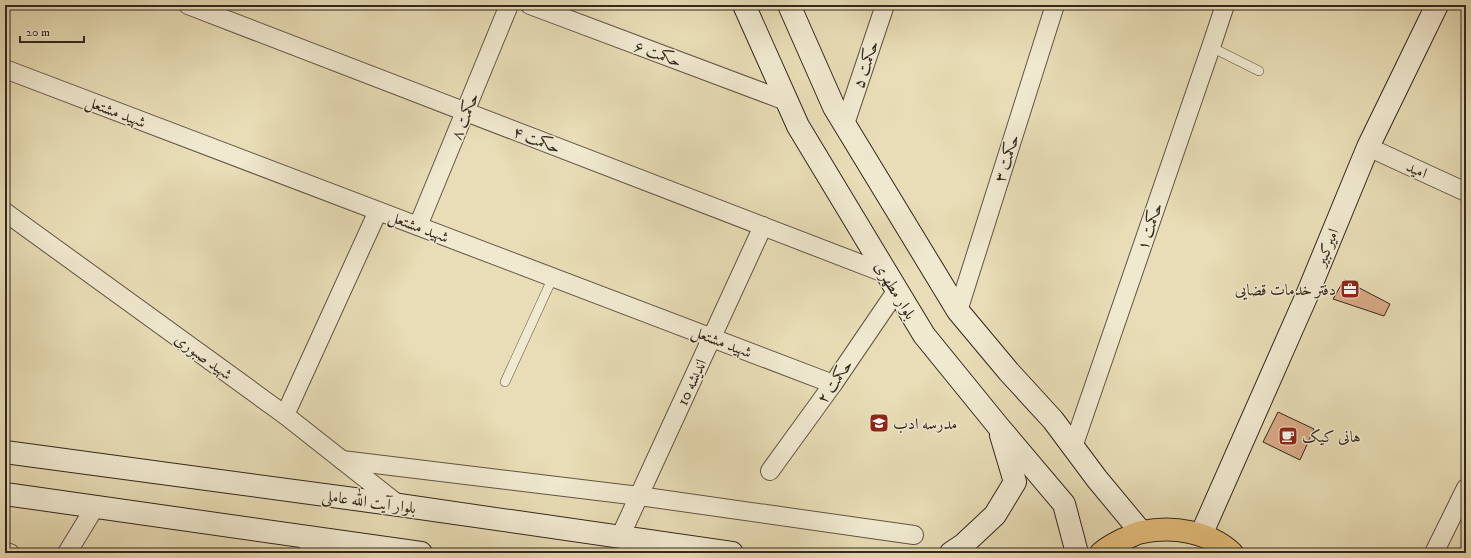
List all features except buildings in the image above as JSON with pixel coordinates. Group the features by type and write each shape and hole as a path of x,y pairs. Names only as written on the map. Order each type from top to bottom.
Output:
{"main road":[{"path":"1101,553 1108,547 1140,532 1171,529 1201,535 1226,547 1232,553"}],"street":[{"name":"حکمت ۴","path":"188,5 763,226 892,282"},
{"name":"حکمت ۸","path":"418,226 509,5"},
{"name":"حکمت ۶","path":"530,5 786,101"},
{"name":"بلوار مطهری","path":"744,5 798,126 924,335 1064,504 1077,553"},
{"path":"789,5 834,107 958,311 1009,372 1053,420 1097,479 1140,532"},
{"name":"حکمت ۵","path":"845,124 885,5"},
{"name":"حکمت ۳","path":"958,311 1055,5"},
{"name":"حکمت ۱","path":"1073,447 1212,47 1225,5"},
{"name":"امیرکبیر","path":"1201,535 1306,295 1368,147 1437,5"},
{"name":"شهید مشتعل","path":"5,69 833,384"},
{"name":"امید","path":"1368,147 1466,192"},
{"path":"285,415 378,211"},
{"name":"شهید صبوری","path":"5,212 285,415 399,505"},
{"name":"اندیشه 10","path":"620,537 763,226"},
{"name":"حکمت ۲","path":"770,471 833,384 892,282"},
{"path":"951,553 995,515 1015,482 998,426"},
{"name":"بلوار آیت‌ الله عاملی","path":"5,452 399,505 732,553"},
{"path":"342,460 639,496 914,535"},
{"path":"1434,553 1466,488"},
{"path":"5,494 95,507 311,546 421,553"},
{"path":"67,553 95,507"},
{"path":"5,552 10,553"}],"lane":[{"path":"1212,47 1259,71"},
{"path":"505,382 553,277"}],"place":[{"name":"دفتر خدمات قضایی","path":"1350,289"},
{"name":"مدرسه ادب","path":"879,423"},
{"name":"هانی کیک","path":"1288,436"}]}
